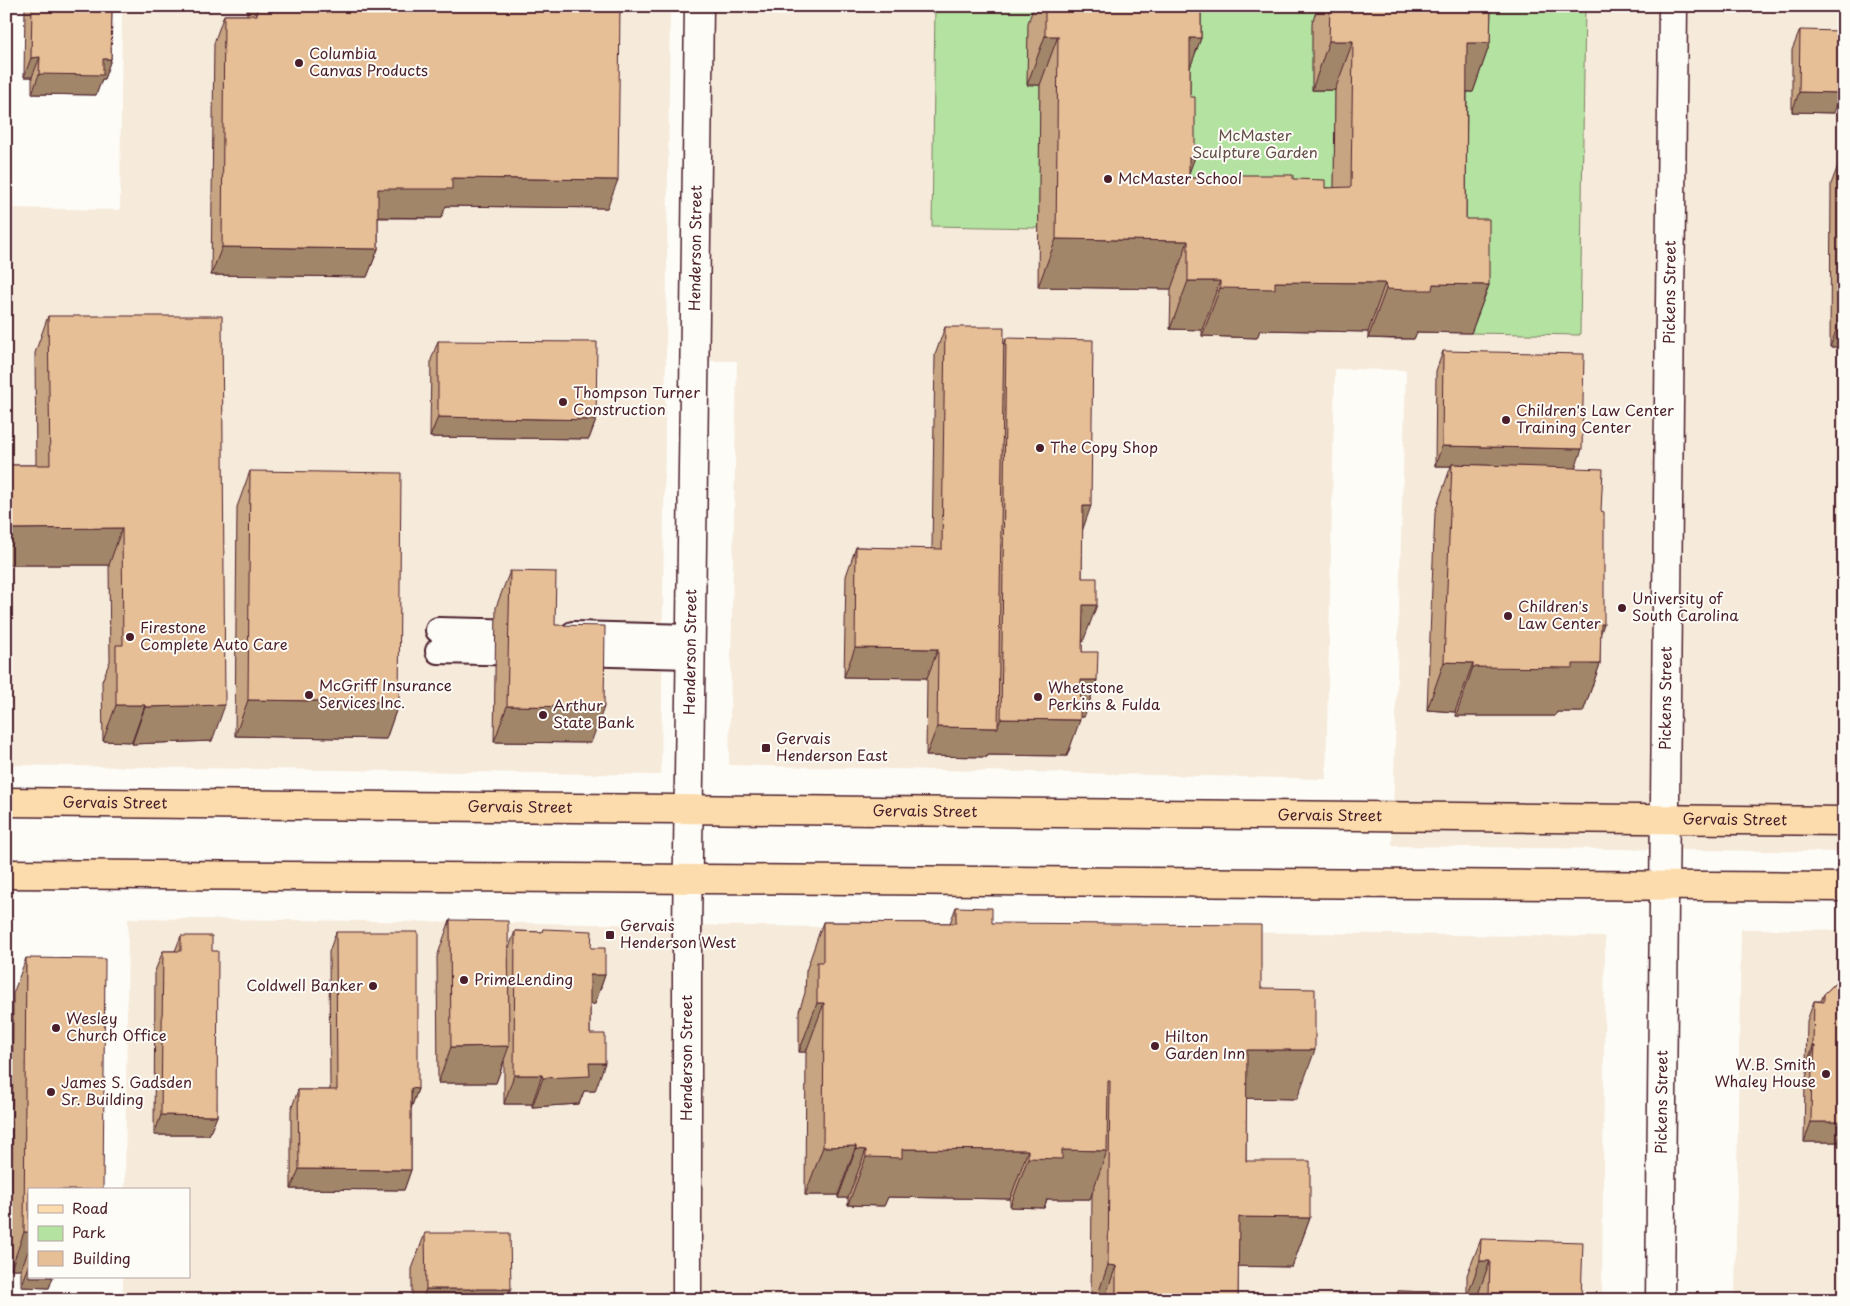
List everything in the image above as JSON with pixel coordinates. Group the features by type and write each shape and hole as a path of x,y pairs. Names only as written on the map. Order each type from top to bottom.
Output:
{"main road":[{"name":"Gervais Street","path":"6,802 1844,821"},
{"path":"6,874 688,880 1665,884 1844,887"}],"street":[{"name":"Henderson Street","path":"687,1300 687,930 699,6"},
{"name":"Pickens Street","path":"1660,1300 1673,6"}],"lane":[{"path":"438,640 691,646"}],"shaded area":[{"path":"122,6 670,6 661,775 6,765 6,208 120,210"},
{"name":"University of South Carolina","path":"709,6 1844,6 1844,852 1392,846 1406,370 1335,369 1326,779 729,765 737,361 704,361"},
{"path":"128,918 1605,937 1602,1300 123,1300 123,1278 190,1278 190,1188 125,1188"},
{"path":"1741,929 1844,930 1844,1300 1735,1300"}],"green space":[{"name":"McMaster Sculpture Garden","path":"935,6 1585,6 1580,335 1471,333 1472,268 1448,267 1473,25 1312,90 1335,90 1334,236 1215,223 1040,85 1039,228 932,226"}],"building":[{"path":"32,6 112,6 111,59 103,59 103,75 39,74 40,57 31,58"},
{"path":"257,6 620,6 618,180 452,178 452,189 378,189 378,249 222,247 224,15 257,15"},
{"name":"McMaster School","path":"1045,6 1201,6 1201,38 1190,38 1190,97 1195,97 1195,157 1189,157 1189,178 1233,179 1232,175 1293,175 1293,179 1325,180 1325,188 1351,187 1353,41 1329,41 1330,6 1491,6 1490,43 1467,43 1466,219 1489,219 1489,285 1433,284 1432,290 1409,290 1386,289 1385,283 1275,282 1275,289 1220,288 1220,281 1188,281 1188,241 1056,239 1058,36 1045,36"},
{"path":"1800,30 1842,31 1841,93 1799,92"},
{"path":"48,316 222,316 225,705 145,707 145,705 116,705 116,645 123,645 122,528 6,529 6,465 50,465"},
{"path":"945,327 1004,327 998,728 937,727 938,649 855,648 856,547 942,549"},
{"path":"1006,338 1093,340 1091,506 1083,506 1082,578 1097,578 1097,605 1083,605 1082,652 1098,652 1097,680 1081,680 1080,720 1001,719"},
{"path":"438,341 597,342 596,420 438,417"},
{"name":"Children's Law Center Training Center","path":"1443,351 1584,354 1582,449 1442,446"},
{"name":"Children's Law Center","path":"1452,464 1603,469 1601,511 1604,512 1604,624 1601,624 1600,664 1573,664 1573,668 1473,667 1473,663 1444,662"},
{"path":"250,471 401,473 399,702 248,700"},
{"path":"510,571 556,572 555,625 605,626 604,707 507,706"},
{"path":"956,907 992,908 992,923 1261,925 1261,988 1315,989 1315,1050 1247,1050 1246,1161 1310,1161 1310,1218 1239,1217 1238,1300 1116,1300 1116,1266 1108,1265 1110,1081 1108,1081 1107,1151 1062,1150 1062,1159 1028,1158 1028,1150 902,1149 902,1158 866,1157 866,1150 856,1149 856,1146 823,1147 824,1003 817,1003 817,962 823,962 823,922 956,923"},
{"path":"450,920 508,921 509,1046 451,1047"},
{"path":"543,929 592,931 591,948 605,948 605,975 590,975 590,1034 605,1034 605,1063 589,1063 590,1076 543,1078 542,1075 514,1075 515,931 542,932"},
{"path":"336,932 418,932 418,1089 411,1088 411,1170 299,1169 298,1090 337,1090"},
{"path":"181,936 212,936 212,951 218,951 217,1116 161,1115 163,951 181,951"},
{"name":"James S. Gadsden Sr. Building","path":"26,958 105,959 103,1188 28,1188 28,1232 24,1232"},
{"name":"W.B. Smith Whaley House","path":"1844,975 1844,1122 1811,1122 1812,1061 1814,1062 1815,1046 1813,1046 1814,1001 1824,1002 1824,994"},
{"path":"425,1233 510,1233 511,1289 426,1289"},
{"path":"1481,1239 1583,1242 1581,1300 1398,1300 1398,1291 1489,1294 1490,1261 1480,1261"},
{"path":"510,1296 611,1298 611,1300 510,1300"}],"place":[{"name":"Columbia Canvas Products","path":"299,63"},
{"name":"McMaster School","path":"1108,179"},
{"name":"Thompson Turner Construction","path":"563,402"},
{"name":"Children's Law Center Training Center","path":"1506,420"},
{"name":"The Copy Shop","path":"1040,448"},
{"name":"University of South Carolina","path":"1622,608"},
{"name":"Children's Law Center","path":"1508,616"},
{"name":"Firestone Complete Auto Care","path":"130,637"},
{"name":"McGriff Insurance Services Inc.","path":"309,695"},
{"name":"Whetstone Perkins & Fulda","path":"1038,697"},
{"name":"Arthur State Bank","path":"543,715"},
{"name":"Gervais Henderson East","path":"766,748"},
{"name":"Gervais Henderson West","path":"610,935"},
{"name":"PrimeLending","path":"464,980"},
{"name":"Coldwell Banker","path":"373,986"},
{"name":"Wesley Church Office","path":"56,1028"},
{"name":"Hilton Garden Inn","path":"1155,1046"},
{"name":"W.B. Smith Whaley House","path":"1826,1074"},
{"name":"James S. Gadsden Sr. Building","path":"51,1092"}]}
